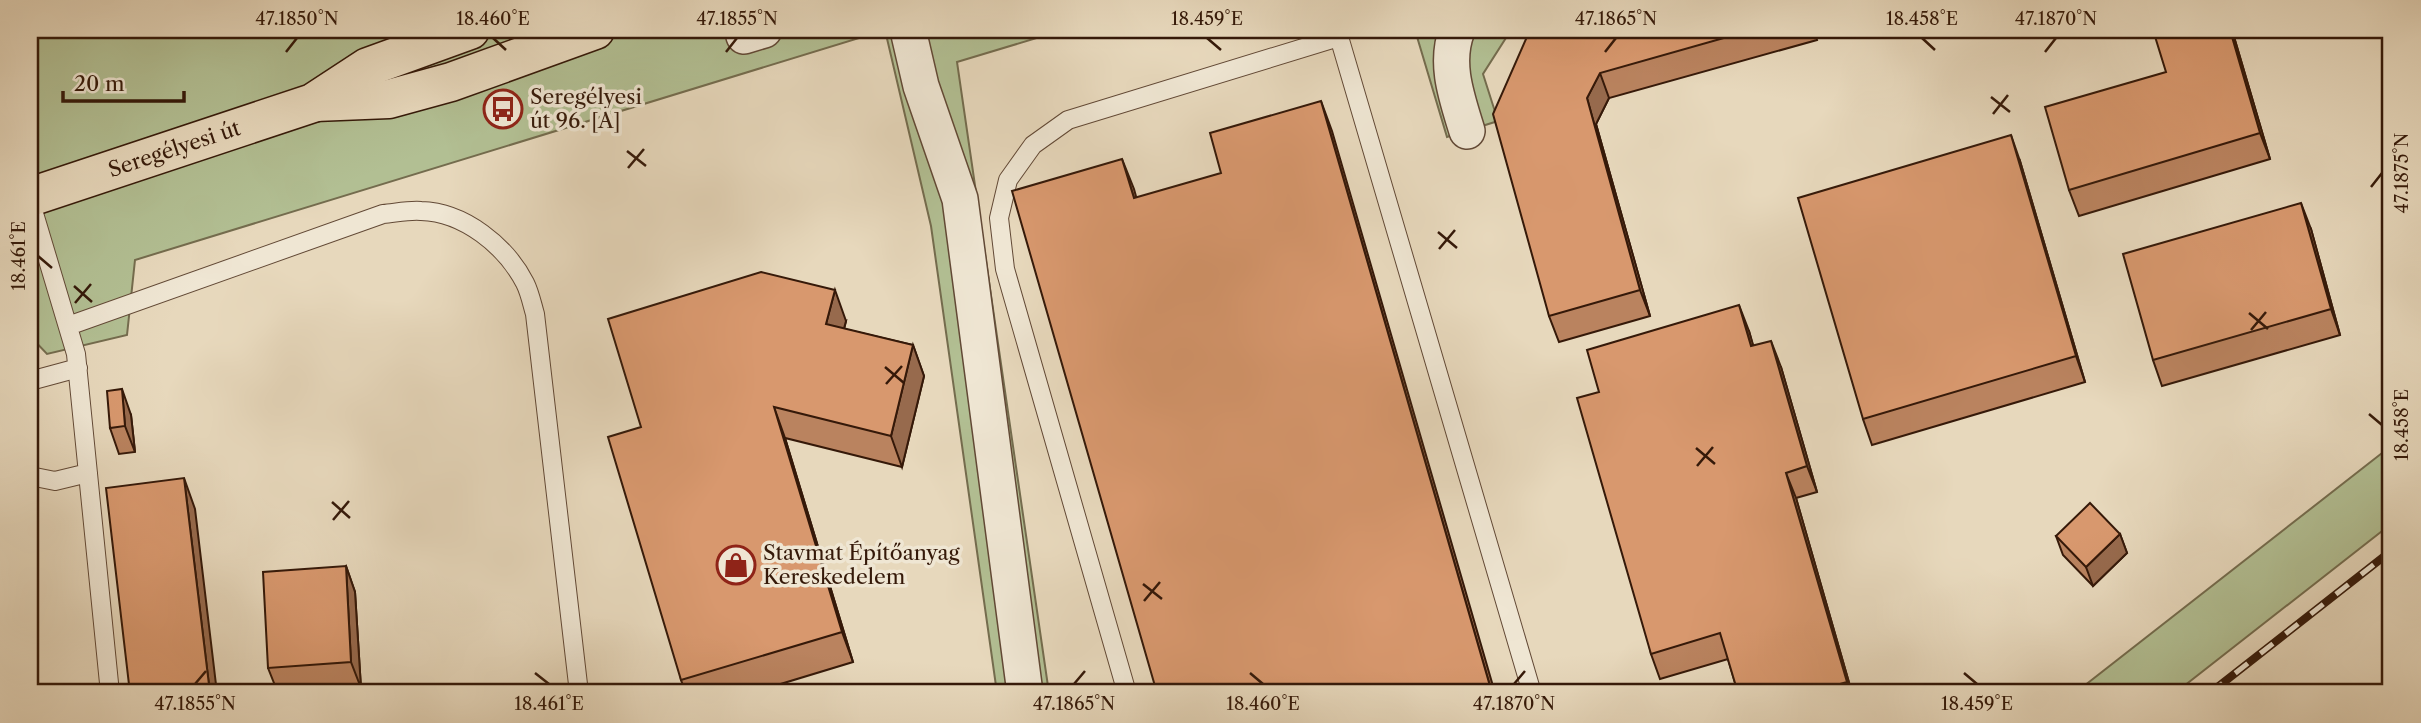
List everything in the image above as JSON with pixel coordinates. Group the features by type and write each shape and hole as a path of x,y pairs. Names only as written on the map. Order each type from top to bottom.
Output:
{"main road":[{"name":"Seregélyesi út","path":"30,198 313,103 368,67 470,30"},
{"path":"313,103 389,99 451,82 595,30"}],"street":[{"path":"908,30 921,86 960,199 1025,693"},
{"path":"1457,30 1452,42 1452,80 1467,131"}],"lane":[{"path":"1127,693 1005,269 999,218 1008,180 1033,145 1068,120 1338,33 1532,693"},
{"path":"30,198 76,354 110,693"},
{"path":"68,326 383,214 422,211 454,217 490,240 505,255 525,284 535,314 579,693"},
{"path":"30,381 78,368"},
{"path":"30,476 55,481 88,473"}],"green space":[{"path":"30,30 885,30 135,260 127,335 47,354 30,336"},
{"path":"885,30 1063,30 957,62 1049,693 997,693 931,226"},
{"path":"1415,30 1511,30 1483,74 1498,121 1447,137"},
{"path":"2391,446 2391,524 2175,693 2075,693"}],"building":[{"path":"1530,30 1752,30 1600,73 1587,98 1640,290 1549,316 1493,114"},
{"path":"2153,30 2230,30 2260,133 2069,190 2045,107 2166,72"},
{"path":"1321,101 1492,693 1157,693 1012,191 1122,159 1134,198 1221,173 1210,133"},
{"path":"2011,135 2076,356 1863,419 1798,198"},
{"path":"2301,203 2331,309 2153,360 2123,254"},
{"name":"Stavmat Építőanyag Kereskedelem","path":"761,272 835,290 826,324 913,345 891,436 774,407 842,632 681,680 608,437 641,427 608,319"},
{"path":"1739,305 1751,346 1771,341 1807,466 1786,473 1847,682 1808,693 1738,693 1720,633 1651,654 1577,398 1599,392 1587,350"},
{"path":"122,389 125,426 110,428 107,391"},
{"path":"184,478 210,693 130,693 106,488"},
{"path":"2090,503 2120,534 2086,567 2056,536"},
{"path":"346,566 351,662 268,668 263,572"}],"railway":[{"path":"2210,693 2391,551"}],"place":[{"name":"Seregélyesi út 96. [A]","path":"503,109"},
{"name":"Stavmat Építőanyag Kereskedelem","path":"736,565"}]}
